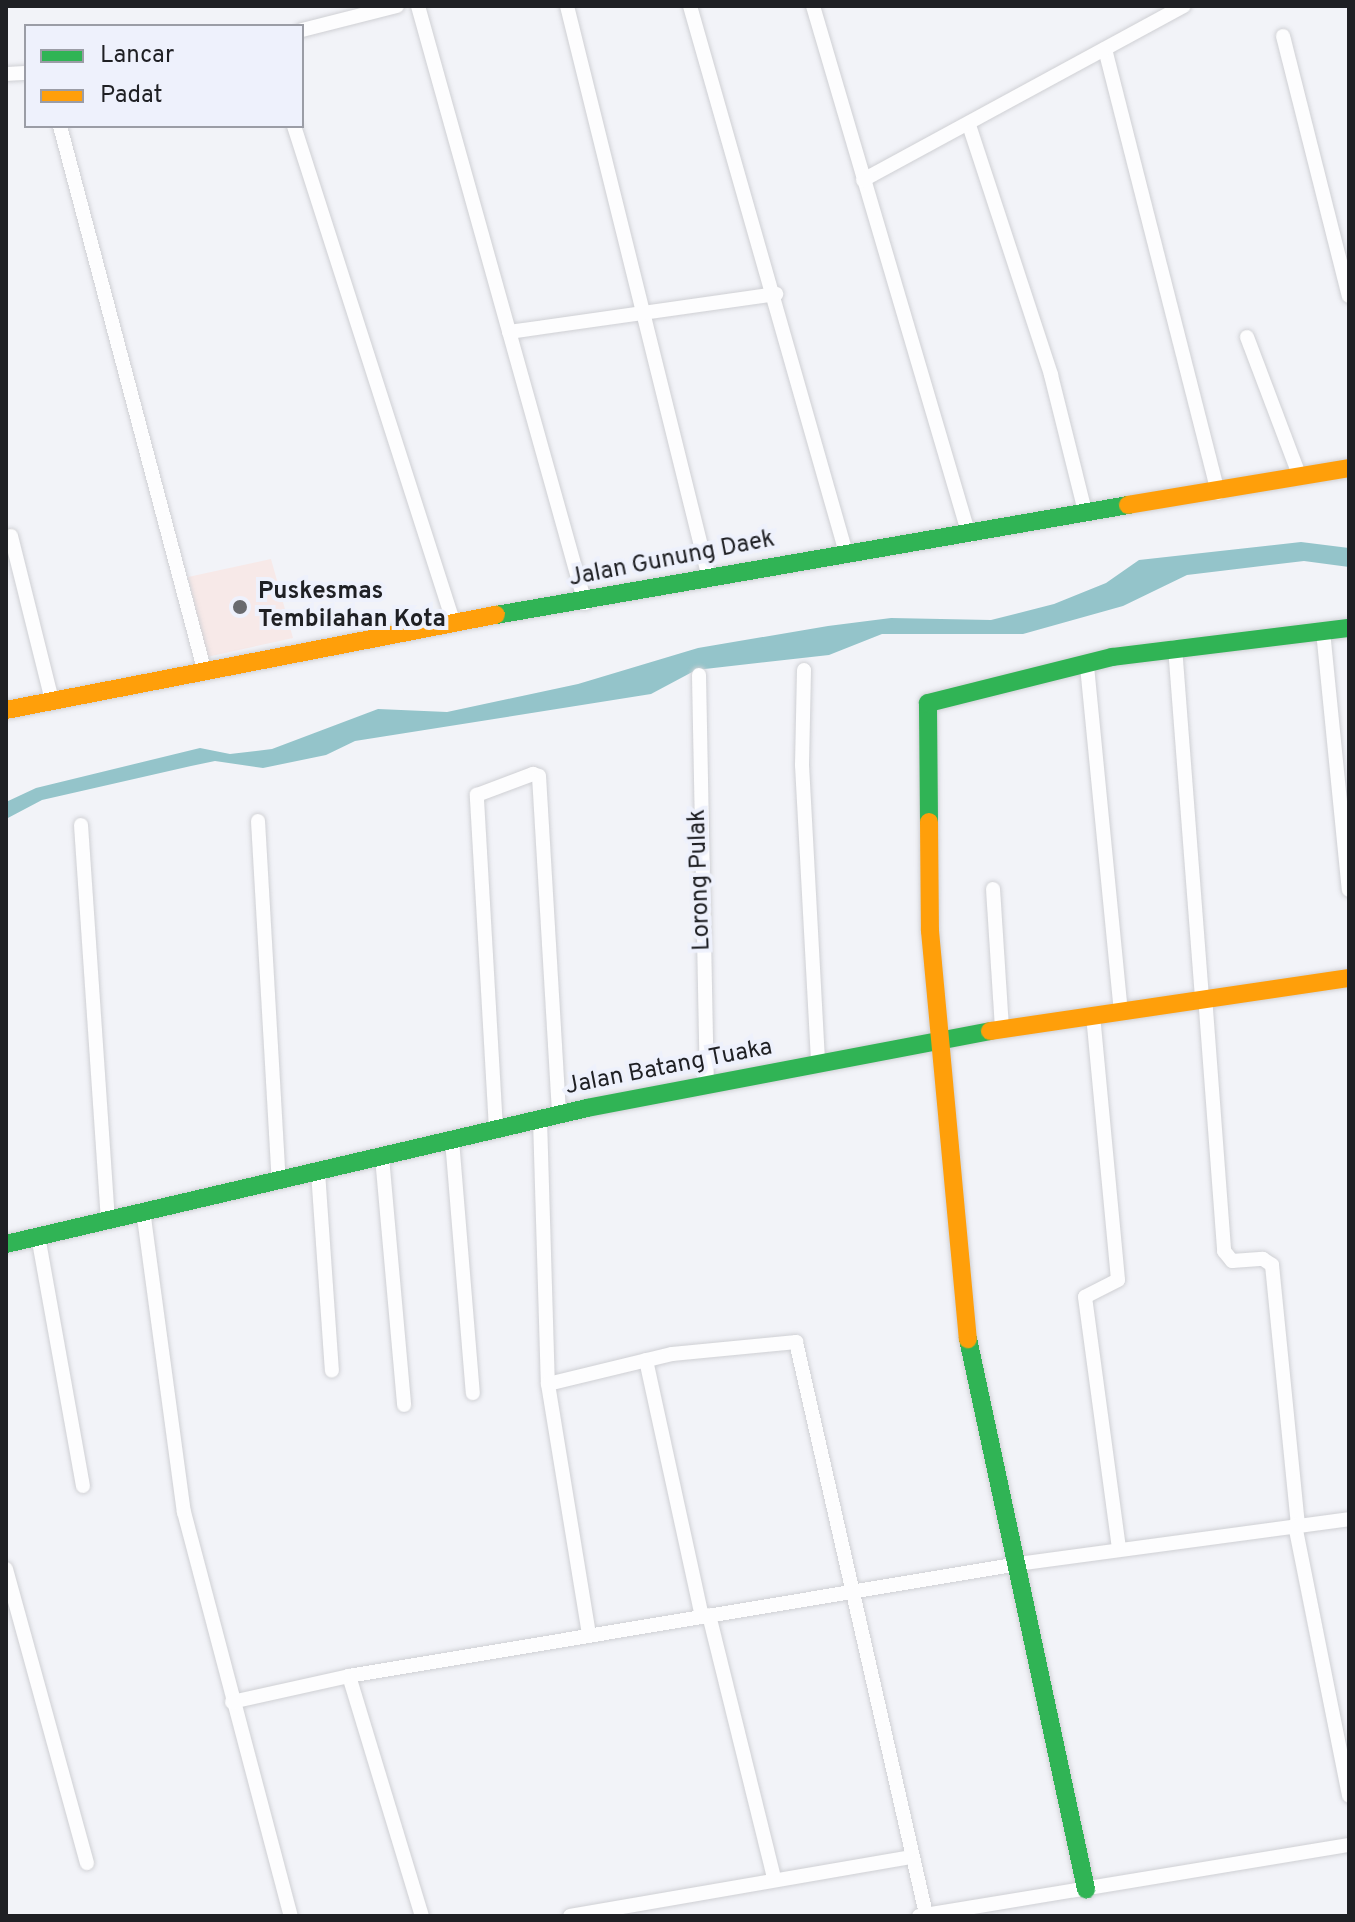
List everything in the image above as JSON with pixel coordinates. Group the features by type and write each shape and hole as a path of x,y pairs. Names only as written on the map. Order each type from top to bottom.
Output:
{"street":[{"path":"304,29 368,9 397,6"},
{"path":"418,6 585,603"},
{"path":"567,6 708,574"},
{"path":"690,6 776,294 846,553"},
{"path":"813,6 969,535"},
{"path":"863,180 1184,6"},
{"path":"1283,36 1349,296"},
{"path":"1105,49 1218,493"},
{"path":"969,125 1051,375 1086,515"},
{"path":"61,128 204,669"},
{"path":"295,128 454,624"},
{"path":"509,332 776,294"},
{"path":"1247,337 1300,477"},
{"name":"Jalan Gunung Daek","path":"6,710 204,669 585,603 708,574 969,535 1349,468"},
{"path":"11,536 52,701"},
{"path":"1086,1889 1018,1564 988,1461 970,1362 930,931 929,700 1175,647 1349,628"},
{"path":"1323,631 1349,890"},
{"path":"1175,647 1224,1251 1232,1261 1263,1259 1272,1265 1296,1525 1349,1796"},
{"path":"1087,666 1121,1010"},
{"path":"804,670 802,765 818,1063"},
{"name":"Lorong Pulak","path":"699,675 707,1085"},
{"path":"496,1129 477,795 533,774 539,776 559,1114"},
{"path":"258,821 279,1181"},
{"path":"81,825 108,1218"},
{"path":"993,889 1002,1029"},
{"name":"Jalan Batang Tuaka","path":"6,1244 559,1114 938,1039 1203,997 1349,978"},
{"path":"1093,1015 1118,1280 1085,1297 1119,1549"},
{"path":"540,1119 548,1384 589,1635"},
{"path":"452,1140 473,1393"},
{"path":"382,1157 404,1405"},
{"path":"318,1172 332,1371"},
{"path":"143,1210 184,1512 291,1916"},
{"path":"38,1236 83,1486"},
{"path":"548,1384 646,1360 796,1342 854,1592 922,1915 1349,1845"},
{"path":"646,1360 706,1616 774,1878"},
{"path":"232,1702 349,1676 1018,1564 1349,1519"},
{"path":"6,1569 87,1863"},
{"path":"349,1676 422,1916"},
{"path":"570,1916 774,1878 912,1857"}],"shaded area":[{"name":"Puskesmas Tembilahan Kota","path":"271,559 293,638 207,657 188,577"}],"water":[{"path":"1301,542 1349,548 1349,567 1304,561 1187,575 1123,606 1023,634 882,634 829,655 696,670 651,694 355,741 326,755 263,768 215,761 191,766 42,800 6,819 6,802 36,788 200,748 230,754 272,749 378,709 447,712 578,684 698,648 828,626 891,618 991,620 1054,604 1106,583 1139,560"}],"traffic: fast":[{"path":"496,615 1128,505"},
{"path":"929,822 928,703 1112,657 1349,628"},
{"path":"6,1244 587,1108 990,1031"},
{"path":"968,1339 1086,1889"}],"traffic: slow":[{"path":"1128,505 1349,468"},
{"path":"6,710 496,615"},
{"path":"929,822 930,931 968,1339"},
{"path":"990,1031 1349,978"}],"place":[{"name":"Puskesmas Tembilahan Kota","path":"240,607"}]}
